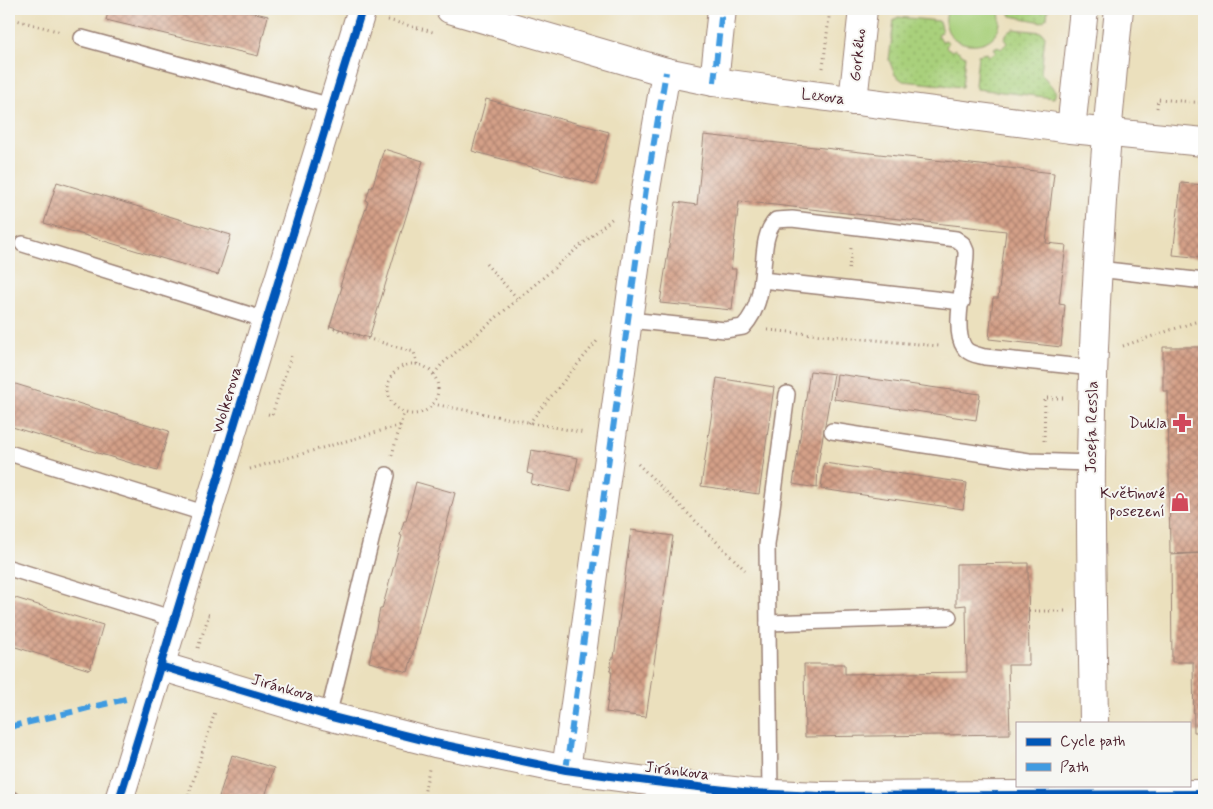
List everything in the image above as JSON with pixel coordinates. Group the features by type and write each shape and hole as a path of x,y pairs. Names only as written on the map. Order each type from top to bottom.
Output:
{"street":[{"name":"Wolkerova","path":"118,800 362,9"},
{"name":"Lexova","path":"450,9 666,72 714,82 1070,129 1204,142"},
{"path":"714,82 722,9"},
{"name":"Gorkého","path":"853,101 863,9"},
{"path":"1070,129 1084,9"},
{"name":"Josefa Ressla","path":"1094,722 1091,463 1093,368 1106,132 1120,9"},
{"path":"566,770 646,189 666,72"},
{"name":"Jiránkova","path":"160,666 328,716 434,743 566,770 654,782 770,794 820,796 1204,794"}],"lane":[{"path":"82,38 331,106"},
{"path":"629,322 725,330 743,327 758,305 767,235 776,220 792,219 956,239 963,244 966,251 958,330 964,349 972,354 985,357 1093,368"},
{"path":"23,244 266,320"},
{"path":"1098,269 1204,281"},
{"path":"762,280 962,302"},
{"path":"770,794 767,545 787,394"},
{"path":"832,431 1044,461 1091,463"},
{"path":"9,453 207,514"},
{"path":"328,716 387,475"},
{"path":"9,568 174,619"},
{"path":"768,623 949,617"},
{"path":"9,799 13,800"}],"path":[{"path":"820,97 830,9"},
{"path":"9,18 82,38"},
{"path":"1158,99 1204,104"},
{"path":"434,374 442,364 646,189"},
{"path":"846,289 854,226"},
{"path":"486,264 518,299"},
{"path":"1120,347 1204,319"},
{"path":"529,423 595,342 629,322"},
{"path":"330,327 414,352 417,364"},
{"path":"743,327 964,349"},
{"path":"264,412 272,415 292,354"},
{"path":"417,364 428,368 434,374 438,389 433,404 419,413 404,412 391,400 389,383 398,369 405,365 417,364"},
{"path":"1044,461 1045,398 1066,398"},
{"path":"433,404 612,438 768,594"},
{"path":"387,475 404,412"},
{"path":"243,470 401,425"},
{"path":"1028,611 1093,611"},
{"path":"190,675 209,615"},
{"path":"187,800 223,685"}],"green space":[{"path":"948,9 998,9 1000,24 995,35 985,42 973,44 961,42 951,35 946,24"},
{"path":"1008,9 1048,9 1047,18 1042,22 1011,16"},
{"path":"898,17 939,21 942,32 938,34 942,41 946,40 948,43 946,47 952,51 955,49 965,56 962,87 903,81 895,75 889,60 894,20"},
{"path":"1014,29 1042,32 1045,36 1041,73 1056,92 1054,98 976,89 978,55 987,53 989,56 996,52 994,48 998,46 1001,49 1007,43 1004,39 1007,33"}],"building":[{"path":"109,9 239,9 268,16 258,56 106,20"},
{"path":"747,9 790,9 789,15"},
{"path":"486,99 609,132 595,184 472,151"},
{"path":"704,135 1054,173 1046,243 1066,245 1059,304 1065,305 1061,347 989,339 993,298 998,298 1006,231 739,201 731,269 736,269 732,310 660,303 676,202 697,205"},
{"path":"384,149 423,161 369,338 330,326 342,287 340,286 368,202 366,201 370,187 372,188"},
{"path":"57,182 231,235 218,275 44,223"},
{"path":"1181,183 1204,185 1204,258 1173,255"},
{"path":"1163,347 1204,347 1204,732 1194,732 1193,662 1172,662 1171,555 1201,553 1170,554 1168,391 1163,391"},
{"path":"810,371 834,374 818,464 817,488 793,484"},
{"path":"837,374 980,394 976,420 834,399"},
{"path":"717,378 774,387 759,494 701,486"},
{"path":"9,382 169,431 157,471 9,426"},
{"path":"531,450 578,458 571,492 531,484 533,475 527,473"},
{"path":"824,463 967,483 963,509 821,489"},
{"path":"416,482 455,493 408,672 369,662 380,609 382,609 402,536 400,535 404,521 406,521"},
{"path":"631,530 673,536 646,717 606,712"},
{"path":"1028,563 1029,665 1008,665 1010,734 805,737 804,664 845,664 845,674 967,672 966,605 956,606 956,564"},
{"path":"9,596 103,625 90,670 9,645"},
{"path":"232,755 274,768 264,800 218,800"}],"marked path":[{"path":"714,82 722,9"},
{"path":"566,770 646,189 666,72"},
{"path":"9,727 130,698"}],"cycle path":[{"path":"119,800 362,9"},
{"path":"160,666 328,716 435,743 566,770 655,782 751,793 820,796 1204,794"}],"place":[{"name":"Dukla","path":"1182,423"},
{"name":"Květinové posezení","path":"1180,502"}]}
